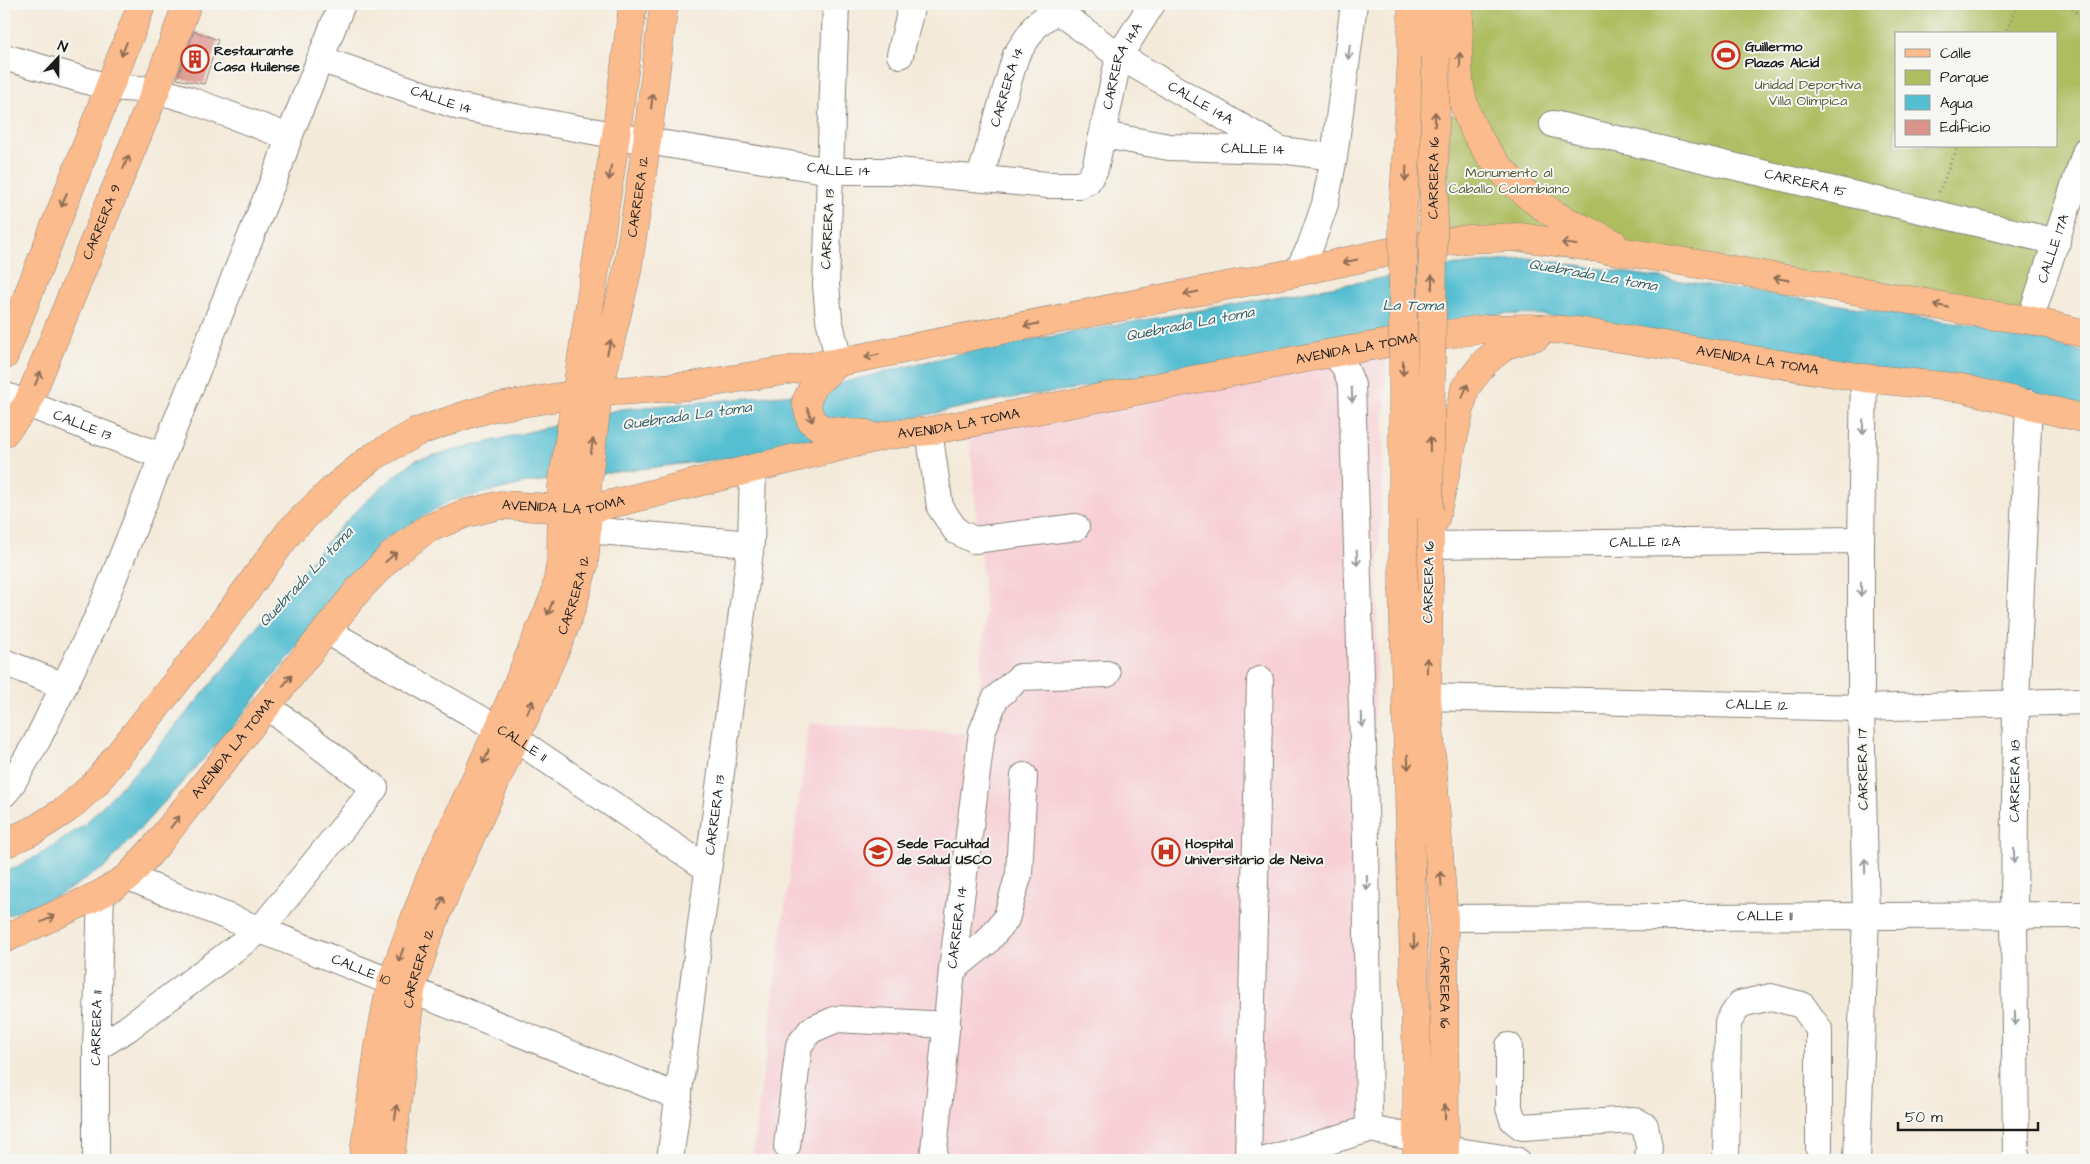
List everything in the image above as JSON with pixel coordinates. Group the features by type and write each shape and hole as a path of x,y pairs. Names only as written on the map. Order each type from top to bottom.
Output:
{"main road":[{"path":"4,356 142,4"},
{"name":"CARRERA 9","path":"4,433 16,400 156,90 187,4"},
{"name":"CARRERA 12","path":"363,1160 379,1046 401,986 427,939 507,734 555,595 561,561 577,504 616,135 633,4"},
{"name":"CARRERA 12","path":"587,400 627,272 647,142 664,4"},
{"name":"CARRERA 16","path":"1412,4 1424,56 1430,543 1426,697 1444,918 1445,1154"},
{"name":"CARRERA 16","path":"1417,1149 1416,1037 1403,591 1403,214 1424,56 1437,4"},
{"path":"1460,4 1460,88 1469,116 1485,149 1506,174 1527,194 1547,209 1632,253"},
{"path":"4,844 36,829 67,809 95,784 209,642 290,531 333,489 371,458 416,432 468,414 500,407 587,400 690,386 839,362 1297,272 1417,246 1467,239 1521,237 1632,253 1894,297 1989,316 2030,320 2086,334"},
{"path":"1989,316 2024,330 2086,350"},
{"name":"AVENIDA LA TOMA","path":"4,939 101,894 128,877 155,847 359,589 391,556 427,529 464,514 500,505 577,504 753,469 887,436 929,431 1332,353 1485,329 1577,330 1864,378 1962,388 2086,419"},
{"path":"1430,543 1465,388 1485,362 1506,345 1533,337 1577,330"},
{"path":"839,362 814,385 806,402 811,421 824,430 887,436"},
{"path":"1962,388 2086,406"},
{"name":"CARRERA 12","path":"390,1160 401,986"}],"street":[{"path":"4,794 37,741 98,614 280,164 342,4"},
{"name":"CARRERA 13","path":"836,4 826,285 829,319 839,362"},
{"path":"900,55 912,4"},
{"name":"CARRERA 14A","path":"1104,135 1119,56 1152,4"},
{"path":"1297,272 1318,227 1325,204 1334,157 1354,4"},
{"name":"CALLE 14A","path":"1056,7 1119,56 1281,150"},
{"name":"CARRERA 14","path":"980,178 1016,55 1036,25 1056,7"},
{"path":"4,58 108,87 156,90 190,100 289,137"},
{"name":"CALLE 14","path":"320,59 460,107 647,142 831,171 898,171 1048,185 1079,185 1088,181 1094,169 1104,135 1170,146 1281,150 1334,157"},
{"name":"CARRERA 15","path":"1553,124 2057,242"},
{"name":"CALLE 17A","path":"2030,320 2086,150"},
{"path":"1332,353 1344,365 1352,385 1366,841 1369,1129"},
{"name":"CARRERA 17","path":"1857,1160 1866,915 1861,708 1861,540 1864,378"},
{"name":"CALLE 13","path":"16,400 161,456"},
{"name":"CARRERA 18","path":"2016,1160 2014,914 2016,702 2029,404"},
{"path":"929,431 940,508 956,530 974,540 1076,527"},
{"name":"CARRERA 13","path":"670,1160 751,544 753,469"},
{"path":"577,504 751,544"},
{"name":"CALLE 12A","path":"1430,543 1861,540"},
{"name":"CALLE 11","path":"327,631 507,734 708,870"},
{"path":"4,662 64,686"},
{"name":"CARRERA 14","path":"933,1160 952,970 982,732 995,699 1020,677 1107,674"},
{"path":"1248,1160 1260,680"},
{"name":"CALLE 12","path":"1426,697 1861,708 2016,702 2086,702"},
{"path":"96,1048 127,1029 260,930 375,788 267,706"},
{"path":"952,970 987,942 1006,919 1019,874 1024,776"},
{"name":"CALLE 10","path":"128,877 679,1097"},
{"name":"CARRERA 11","path":"96,1160 96,1048 101,894"},
{"name":"CALLE 11","path":"1444,918 2086,915"},
{"path":"1726,1160 1728,1022 1740,1004 1771,997 1802,1005 1819,1028 1819,1149"},
{"path":"787,1146 799,1045 811,1030 837,1019 947,1025"},
{"path":"1509,1046 1508,1108 1513,1120 1522,1127 1634,1120 1645,1126 1649,1147 1648,1160"},
{"path":"1266,1160 1369,1129 1417,1149 1445,1154 1516,1160"}],"path":[{"path":"2006,32 2018,4"},
{"path":"2069,4 2086,22"},
{"path":"1931,213 1957,148"}],"shaded area":[{"name":"Hospital Universitario de Neiva","path":"1387,344 1360,1131 1266,1160 752,1160 809,723 975,734 986,614 968,423"}],"green space":[{"path":"1460,4 2086,4 2086,150 2030,314 1804,279 1445,242 1450,115 1469,117"}],"water":[{"name":"La Toma","path":"1529,258 2026,333 2086,353 2086,415 1689,337 1545,315 1500,314 1418,338 992,401 843,433 769,453 527,483 450,501 386,538 230,730 105,867 63,893 4,917 4,873 41,854 84,825 147,760 217,677 289,585 345,522 378,490 415,460 621,409 795,394 974,350 1388,277 1416,269"}],"building":[{"name":"Restaurante Casa Huilense","path":"194,31 218,40 204,84 177,79"}],"place":[{"name":"Guillermo Plazas Alcid","path":"1726,55"},
{"name":"Restaurante Casa Huilense","path":"195,59"},
{"name":"Sede Facultad de Salud USCO","path":"878,852"},
{"name":"Hospital Universitario de Neiva","path":"1166,852"}],"park label":[{"name":"Unidad Deportiva Villa Olimpica","path":"1808,94"},
{"name":"Monumento al Caballo Colombiano","path":"1509,182"}],"water label":[{"name":"Quebrada La toma","path":"1593,275"},
{"name":"Quebrada La toma","path":"1190,324"},
{"name":"Quebrada La toma","path":"687,416"},
{"name":"Quebrada La toma","path":"306,577"}]}
